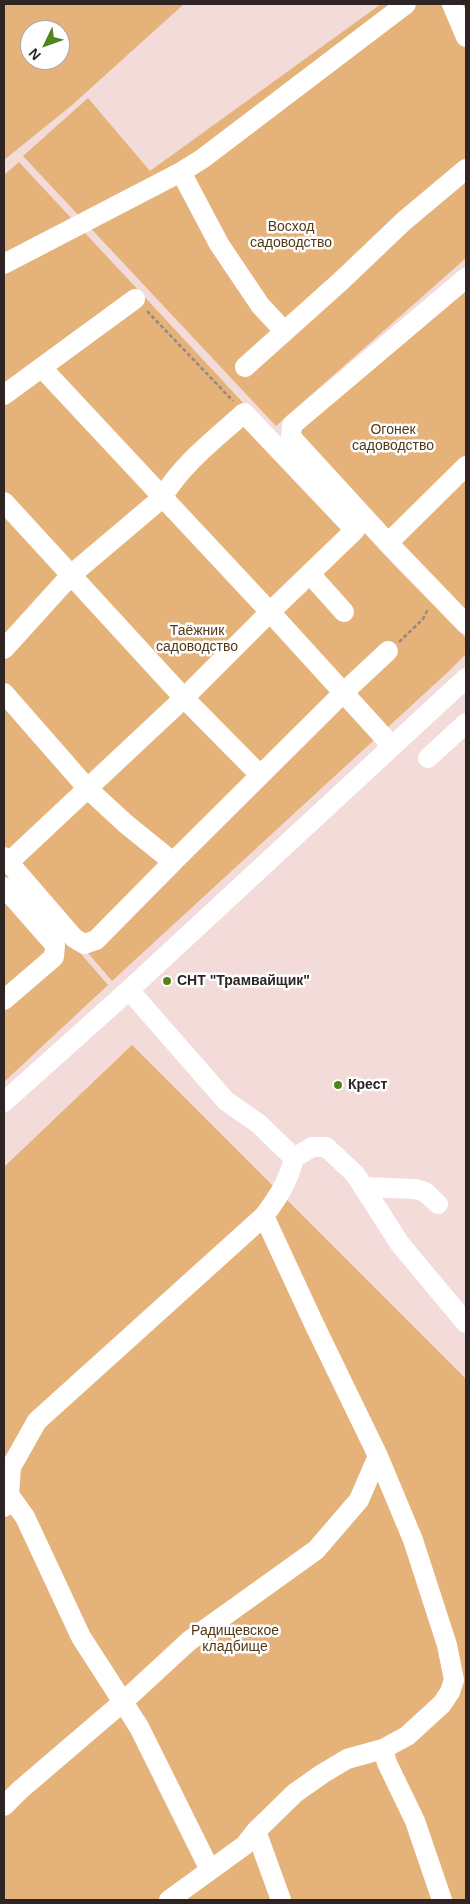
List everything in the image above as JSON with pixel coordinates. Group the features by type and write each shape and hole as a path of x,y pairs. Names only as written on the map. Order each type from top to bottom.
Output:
{"street":[{"path":"4,264 181,172 202,159 406,4"},
{"path":"452,4 466,37"},
{"path":"245,367 404,222 466,169"},
{"path":"181,172 219,244 260,305 284,331"},
{"path":"466,278 292,425 291,437 388,543 466,624"},
{"path":"4,395 135,298"},
{"path":"42,368 270,612 392,746"},
{"path":"4,649 71,575 162,498 169,486 190,462 244,413 355,530 184,698 88,789 6,859 74,938 84,944 96,940 260,775 388,651"},
{"path":"388,543 466,466"},
{"path":"4,502 184,698 260,775"},
{"path":"310,574 344,612"},
{"path":"4,1102 129,990 392,746 463,688"},
{"path":"4,693 88,789 126,824 173,862"},
{"path":"428,758 466,723"},
{"path":"4,887 55,946 54,957 4,1000"},
{"path":"129,990 226,1101 259,1124 294,1158"},
{"path":"210,1870 139,1728 124,1702 80,1637 25,1517 7,1501 11,1467 37,1421 264,1216 284,1189 294,1158 312,1147 326,1148 355,1174 377,1205 400,1244 466,1323"},
{"path":"364,1188 415,1189 426,1192 438,1204"},
{"path":"169,1900 245,1845 256,1831 295,1793 322,1774 346,1759 383,1749 407,1736 442,1704 450,1692 454,1680 448,1646 413,1540 378,1456 264,1216"},
{"path":"4,1806 20,1790 124,1702 189,1641 316,1550 359,1500 378,1456"},
{"path":"448,1646 466,1670"},
{"path":"383,1749 387,1763 416,1821 442,1900"},
{"path":"256,1831 281,1900"}],"path":[{"path":"135,298 244,413"},
{"path":"388,651 423,619 428,612 428,604"}],"green space":[{"path":"4,4 184,4 71,106 4,160"},
{"name":"Восход садоводство","path":"381,4 466,4 466,258 276,426 23,156 88,98 150,171"},
{"name":"Таёжник садоводство","path":"19,162 395,566 465,637 466,654 449,671 112,981 4,855 4,175"},
{"name":"Огонек садоводство","path":"466,278 466,622 292,425"},
{"path":"4,865 108,985 4,1082"},
{"name":"Радищевское кладбище","path":"132,1045 466,1379 466,1900 4,1900 4,1167"}],"place":[{"name":"СНТ \"Трамвайщик\"","path":"167,981"},
{"name":"Крест","path":"338,1085"}]}
